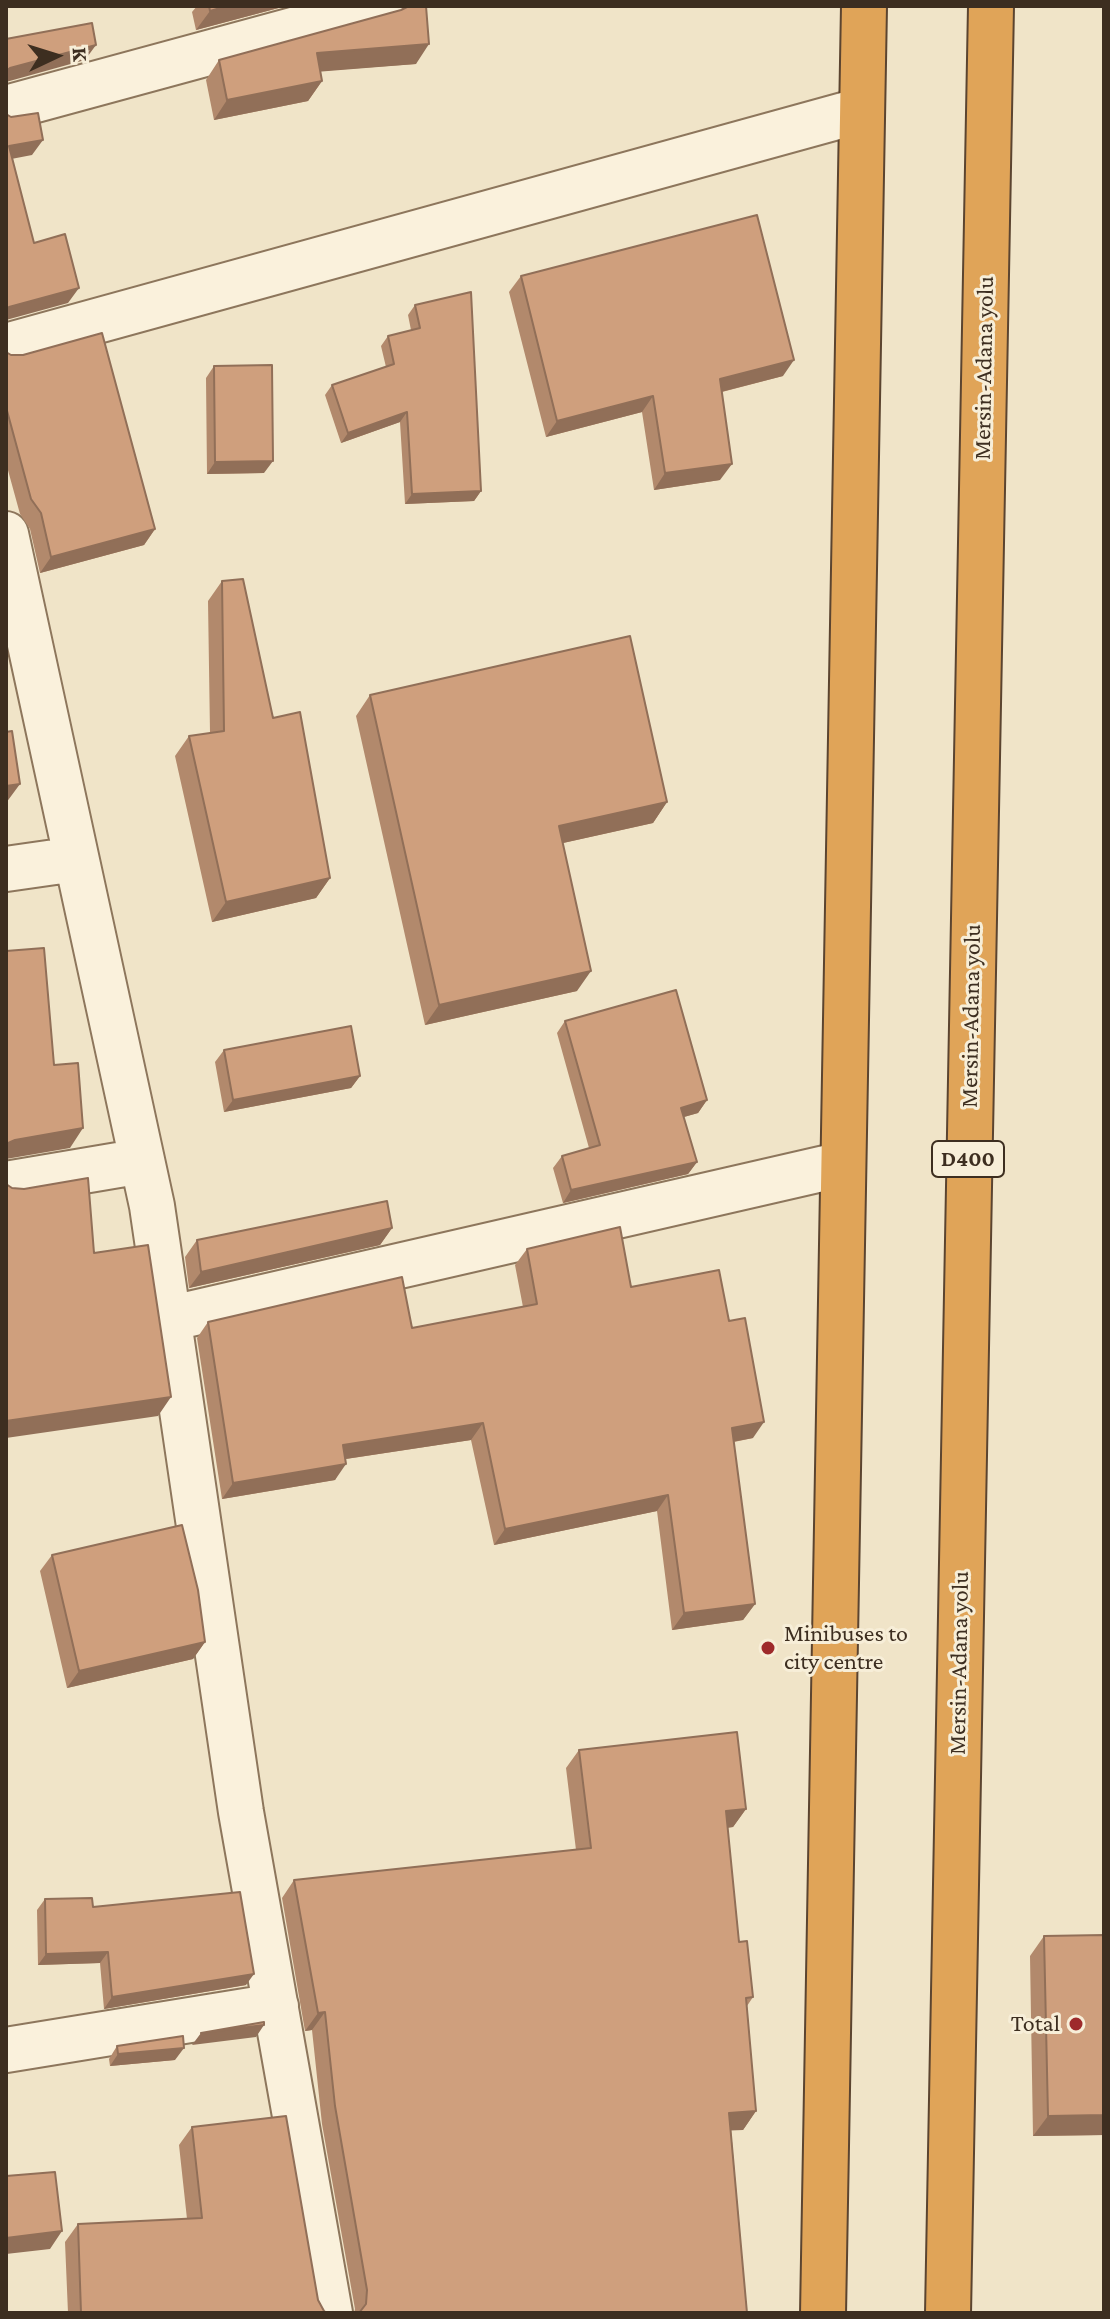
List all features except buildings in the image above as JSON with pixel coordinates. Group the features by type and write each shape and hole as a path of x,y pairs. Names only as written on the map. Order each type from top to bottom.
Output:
{"highway":[{"path":"823,2313 864,6"},
{"name":"Mersin-Adana yolu","path":"948,2313 991,6"}],"street":[{"path":"6,108 381,6"},
{"path":"6,346 862,110"},
{"path":"6,534 152,1206 241,1812 330,2313"},
{"path":"6,869 76,859"},
{"path":"6,1184 142,1161"},
{"path":"168,1319 843,1164"},
{"path":"6,2050 276,2006"}],"place":[{"name":"Minibuses to city centre","path":"768,1648"},
{"name":"Total","path":"1076,2024"}]}
